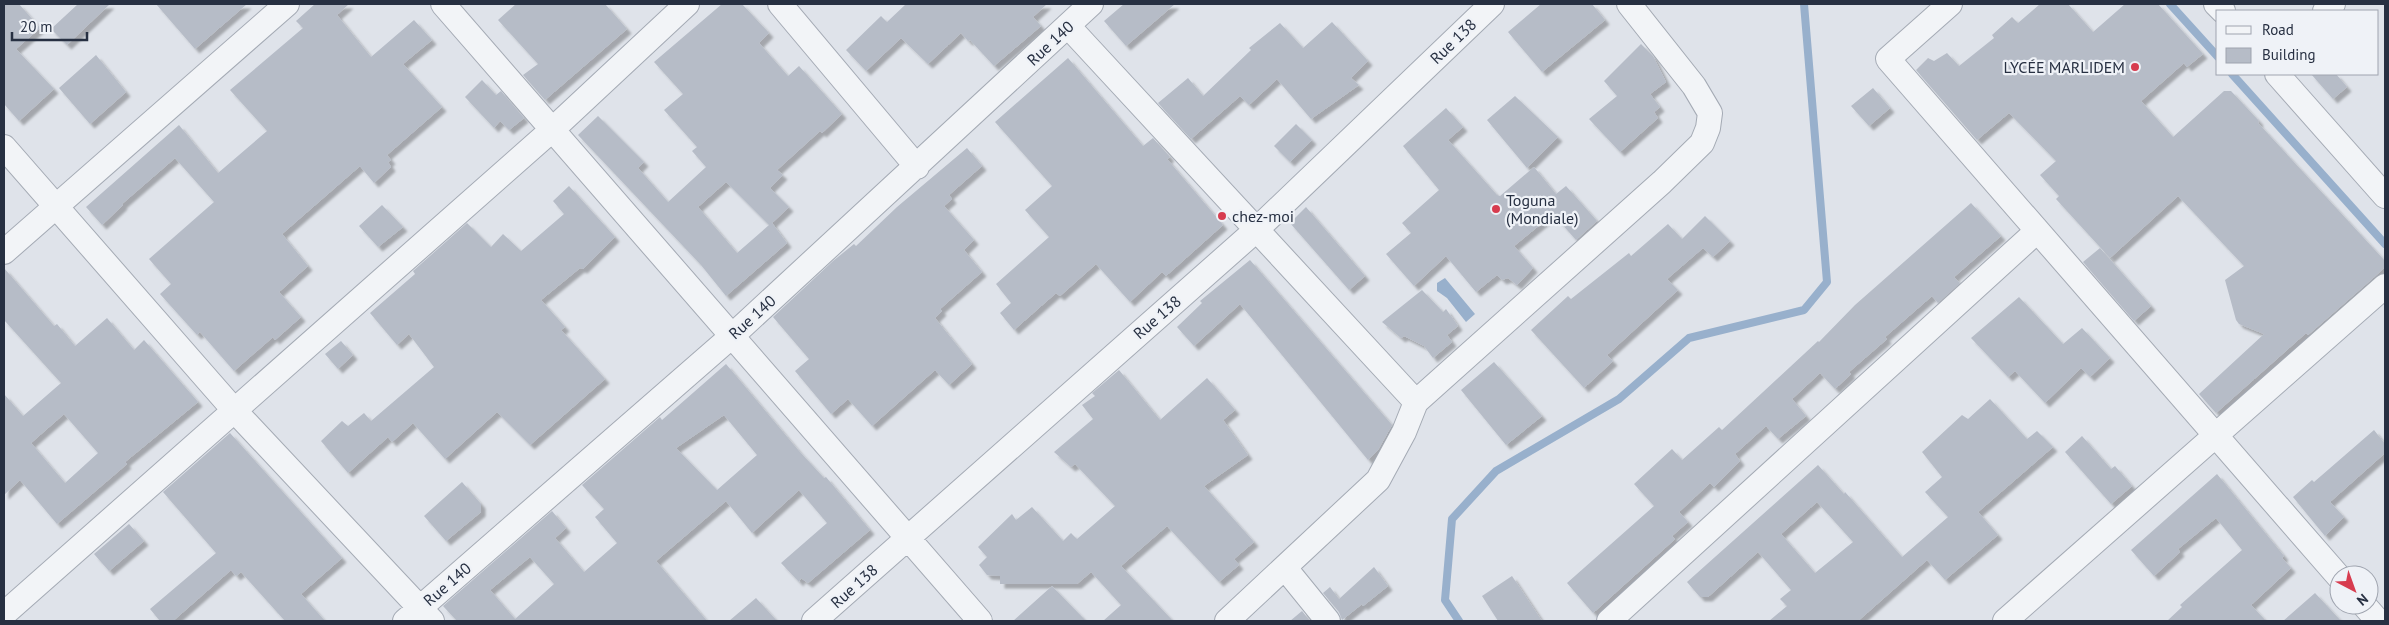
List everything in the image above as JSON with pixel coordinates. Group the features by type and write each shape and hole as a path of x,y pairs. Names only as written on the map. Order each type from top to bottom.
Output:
{"street":[{"path":"4,252 287,4"},
{"path":"443,4 980,621"},
{"path":"4,614 553,129 687,4"},
{"path":"780,4 916,167"},
{"name":"Rue 140","path":"419,617 732,336 1091,4"},
{"name":"Rue 138","path":"814,621 1255,231 1492,4"},
{"path":"1227,621 1378,480 1404,432 1416,402 1662,182 1702,143 1708,128 1710,112 1694,86 1629,4"},
{"path":"1950,4 1888,59 2329,565"},
{"path":"1068,26 1255,231 1416,402"},
{"path":"2278,75 2385,196"},
{"path":"4,147 234,410 419,617"},
{"path":"1609,621 2037,231"},
{"path":"2005,621 2385,286"},
{"path":"1284,568 1328,621"}],"water":[{"path":"1445,278 1475,314 1466,322 1447,298 1437,291 1437,283"}],"building":[{"path":"4,4 19,4 40,28 16,49 54,89 19,121 4,104"},
{"path":"78,4 110,4 67,45 51,29"},
{"path":"156,4 247,4 195,49"},
{"path":"315,4 349,4 337,15 371,57 414,20 432,40 403,64 442,107 387,155 391,160 388,162 391,167 374,183 360,166 282,234 308,266 279,292 301,317 275,340 273,337 234,371 200,332 197,335 160,294 171,284 149,259 214,202 175,158 122,204 102,225 86,207 179,125 218,173 267,131 230,90 303,28 296,21"},
{"path":"516,4 605,4 627,29 545,100 523,75 538,64 498,20"},
{"path":"722,4 742,4 769,33 759,43 788,76 799,66 842,114 777,170 783,175 770,188 789,207 772,223 787,243 726,296 701,265 578,135 598,116 644,162 638,168 668,202 706,167 692,151 697,147 664,110 683,94 654,62","holes":["726,182 769,225 737,253 698,207"]},
{"path":"906,4 1047,4 1033,17 1041,26 994,66 961,33 928,64 901,38 866,71 846,50 881,16 887,22"},
{"path":"1124,4 1175,4 1126,46 1104,21"},
{"path":"1541,4 1592,4 1605,20 1542,72 1508,32"},
{"path":"2040,4 2068,4 2093,32 2125,4 2158,4 2203,54 2187,67 2184,63 2141,101 2173,137 2224,91 2231,91 2385,261 2385,267 2372,279 2308,335 2306,333 2216,413 2199,394 2264,334 2239,324 2236,320 2225,280 2244,266 2178,196 2110,258 2056,199 2059,196 2040,175 2056,161 2009,113 1977,140 1916,70 1928,58 1934,61 1947,53 1959,66 1994,38 1992,35 2012,17 2018,23"},
{"path":"1332,22 1368,61 1351,78 1359,85 1311,119 1277,79 1249,105 1240,96 1191,139 1158,103 1188,78 1203,96 1251,50 1249,48 1280,23 1303,48"},
{"path":"1641,44 1653,56 1666,82 1650,94 1660,107 1654,112 1658,118 1620,152 1589,119 1617,96 1604,81"},
{"path":"96,55 126,92 90,124 59,88"},
{"path":"1068,58 1143,146 1153,138 1170,157 1167,159 1223,225 1166,276 1162,272 1130,302 1096,264 1060,296 1056,293 1014,330 1000,313 1011,303 996,284 1049,237 1025,210 1052,186 995,122"},
{"path":"2312,75 2337,75 2347,87 2333,99"},
{"path":"482,80 496,95 501,91 524,118 509,130 500,121 494,128 465,97"},
{"path":"1873,88 1890,108 1869,126 1851,106"},
{"path":"1515,96 1558,137 1527,168 1487,120"},
{"path":"1446,108 1463,127 1448,140 1497,195 1500,196 1534,167 1556,194 1566,186 1597,221 1576,240 1553,214 1514,246 1533,268 1517,285 1508,278 1502,280 1497,275 1476,292 1446,256 1414,286 1386,254 1411,233 1402,223 1439,190 1403,146"},
{"path":"1296,124 1312,140 1290,162 1274,146"},
{"path":"967,148 982,166 949,195 952,199 944,206 974,240 964,250 982,272 940,309 942,311 935,318 972,364 949,385 935,370 872,426 848,399 831,414 795,371 809,359 773,317 833,261 854,244 856,246 897,207"},
{"path":"569,186 615,237 583,269 580,268 541,300 565,327 561,330 605,379 530,445 497,412 445,459 413,423 392,442 388,437 348,473 321,441 342,421 348,426 364,413 371,421 434,367 409,334 397,345 370,313 415,274 413,271 467,223 491,247 503,234 521,251 564,214 553,201"},
{"path":"1971,203 2001,236 1954,277 1960,283 1938,303 1932,296 1885,337 1887,339 1849,372 1851,374 1835,389 1820,373 1792,399 1806,416 1778,439 1766,426 1735,454 1740,461 1714,487 1710,483 1679,512 1688,522 1672,536 1675,539 1593,613 1567,583 1654,506 1634,484 1672,449 1682,460 1719,427 1722,430 1819,342 1855,305"},
{"path":"382,205 403,227 378,247 359,226"},
{"path":"1306,207 1365,276 1349,290 1290,223"},
{"path":"1705,216 1730,241 1713,257 1703,248 1667,279 1678,290 1607,355 1613,361 1584,388 1531,330 1568,296 1571,299 1629,253 1631,256 1668,224 1682,239"},
{"path":"2100,248 2151,306 2134,321 2083,262"},
{"path":"1250,260 1392,425 1378,450 1368,460 1240,304 1194,346 1177,327 1202,303 1200,301"},
{"path":"4,268 54,326 57,324 75,346 107,318 134,350 144,340 198,402 125,462 127,464 57,524 20,480 4,495 4,394 23,416 61,383 4,320","holes":["64,414 98,453 65,483 31,443"]},
{"path":"1422,290 1443,312 1446,309 1458,326 1447,335 1452,342 1433,358 1424,346 1404,336 1401,338 1382,322"},
{"path":"2019,297 2063,344 2082,328 2110,358 2090,377 2081,368 2045,403 2015,371 2008,377 1971,338"},
{"path":"341,341 353,355 338,369 325,354"},
{"path":"1494,362 1542,416 1506,445 1461,390"},
{"path":"726,364 799,451 824,478 826,477 870,530 808,583 801,578 799,582 781,563 827,523 799,490 752,533 726,501 656,561 707,621 457,621 443,606 552,511 566,528 555,538 584,572 617,543 595,517 604,509 582,485 660,417 662,420","holes":["724,415 757,455 717,490 676,448","530,557 554,584 515,619 490,590"]},
{"path":"1119,370 1160,420 1207,378 1235,410 1223,420 1248,455 1204,486 1254,542 1234,559 1239,565 1219,582 1167,526 1121,566 1173,621 1103,621 1121,605 1091,572 1077,584 1000,584 1000,576 987,575 979,565 987,557 978,547 1012,514 1016,520 1032,507 1063,541 1071,533 1077,539 1115,506 1075,464 1071,467 1054,452 1093,419 1082,405 1095,396 1092,393"},
{"path":"1990,399 2027,439 2037,431 2053,447 1978,512 1998,535 1945,580 1927,560 1858,621 1769,621 1787,606 1780,599 1791,590 1758,552 1708,597 1700,597 1687,582 1818,465 1844,494 1845,492 1902,557 1948,517 1925,492 1942,477 1922,452 1962,415 1968,419","holes":["1817,502 1853,542 1815,573 1781,534"]},
{"path":"2374,430 2385,444 2385,453 2330,502 2344,517 2325,536 2293,497 2312,480 2314,482"},
{"path":"230,433 342,558 301,594 325,621 285,621 241,572 236,576 231,570 173,621 160,621 150,609 216,553 163,492"},
{"path":"2082,436 2111,469 2115,466 2132,486 2111,504 2065,452"},
{"path":"2217,474 2284,556 2282,558 2291,568 2251,605 2266,621 2167,621 2182,607 2180,605 2242,550 2216,518 2178,549 2180,552 2154,576 2131,550"},
{"path":"462,482 481,504 481,512 446,541 424,516"},
{"path":"129,524 144,541 109,571 94,554"},
{"path":"1374,567 1388,586 1342,620 1339,612 1323,593 1330,587 1339,599"},
{"path":"1512,576 1542,621 1498,621 1482,596"},
{"path":"1052,586 1086,621 1013,621"},
{"path":"2315,593 2329,608 2329,615 2335,615 2341,621 2283,621"},
{"path":"756,598 777,621 729,621"},
{"path":"1302,611 1310,621 1290,621"}],"waterway":[{"path":"1459,621 1445,600 1452,519 1496,471 1619,399 1689,338 1804,310 1827,282 1804,4"},
{"path":"2170,4 2216,55"},
{"path":"2233,75 2385,244"}],"place":[{"name":"LYCÉE MARLIDEM","path":"2135,67"},
{"name":"Toguna (Mondiale)","path":"1496,209"},
{"name":"chez-moi","path":"1222,216"}]}
